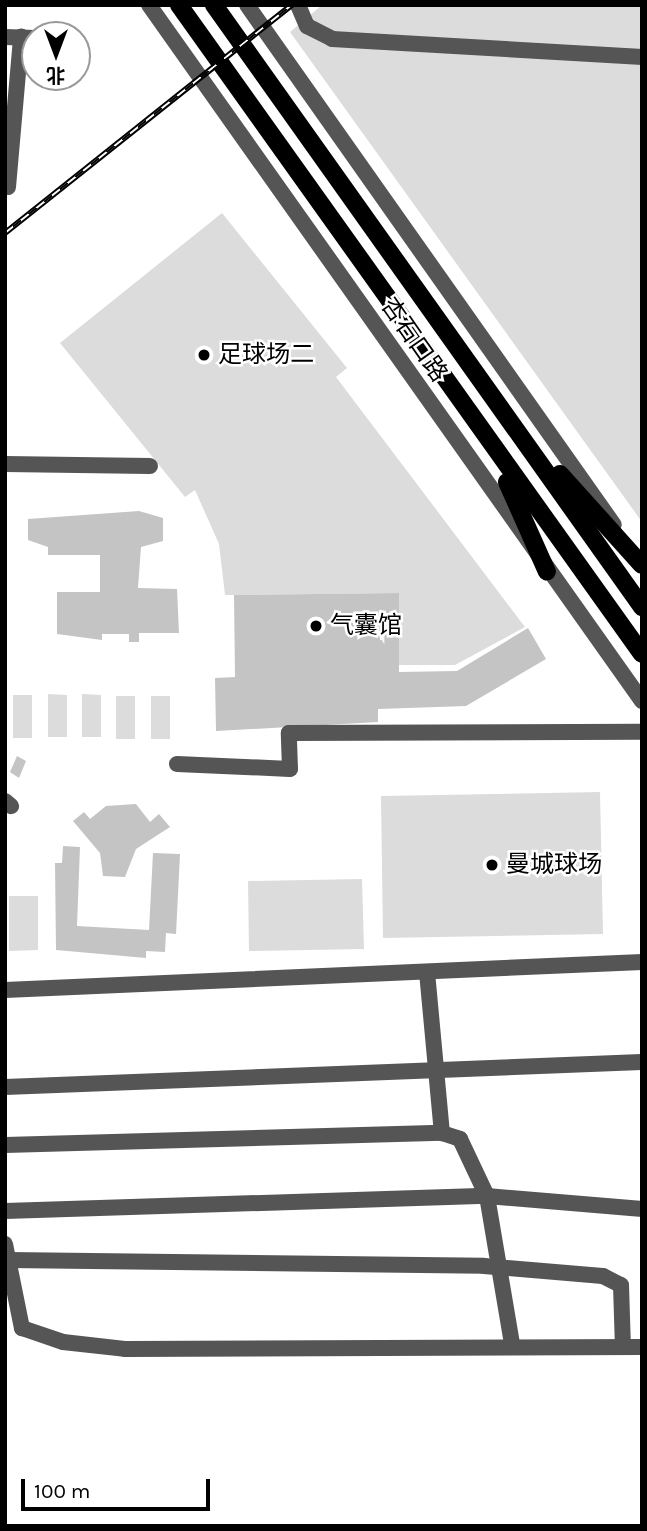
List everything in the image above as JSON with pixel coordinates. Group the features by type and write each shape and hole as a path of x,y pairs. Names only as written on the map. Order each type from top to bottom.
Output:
{"main road":[{"name":"杏石口路","path":"179,5 493,450 642,654"},
{"name":"杏石口路","path":"214,5 642,607"},
{"path":"507,414 642,565"},
{"path":"493,450 547,572"}],"street":[{"name":"杏石口路","path":"149,5 547,572 642,701"},
{"path":"247,5 642,565"},
{"path":"298,5 307,26 332,39 642,57"},
{"path":"8,187 20,37"},
{"path":"5,464 150,466"},
{"path":"177,764 290,769 289,733 642,732"},
{"path":"5,990 642,962"},
{"path":"427,972 433,1068 442,1133"},
{"path":"5,1087 433,1068 642,1062"},
{"path":"5,1145 442,1133 460,1139 487,1196 503,1272 512,1344"},
{"path":"5,1212 487,1196 642,1209"},
{"path":"623,1347 621,1285 603,1276 7,1252 22,1328 63,1342 125,1349 512,1344 623,1347 642,1347"}],"shaded area":[{"path":"322,5 642,5 642,522 290,32"},
{"path":"222,213 347,368 336,377 525,627 455,665 399,665 398,593 225,595 219,544 195,490 185,497 60,343"},
{"path":"48,694 67,695 67,737 48,737"},
{"path":"82,694 101,695 101,737 82,737"},
{"path":"13,695 32,695 32,738 13,738"},
{"path":"116,696 135,696 135,739 116,739"},
{"path":"151,696 170,696 170,739 151,739"},
{"name":"曼城球场","path":"600,792 603,934 383,938 381,796"},
{"path":"362,879 364,949 249,951 248,881"},
{"path":"9,896 38,896 38,950 9,951"}],"building":[{"path":"139,511 163,518 163,541 141,547 138,588 177,589 179,633 139,633 139,642 129,642 129,634 102,634 102,640 57,634 57,592 100,592 100,555 48,555 48,547 28,540 28,519"},
{"path":"399,593 399,672 457,671 528,628 546,659 466,706 378,709 378,722 216,731 215,678 235,677 234,595"},
{"path":"17,756 26,761 19,778 10,772"},
{"path":"136,804 150,822 159,814 170,827 136,849 125,877 103,876 100,853 73,821 84,812 90,819 106,806"},
{"path":"63,846 80,847 77,926 149,930 153,853 180,854 176,934 166,933 165,952 146,951 146,958 56,950 55,863 62,863"}],"railway":[{"path":"5,233 292,5"}],"place":[{"name":"足球场二","path":"204,355"},
{"name":"气囊馆","path":"316,626"},
{"name":"曼城球场","path":"492,865"}]}
